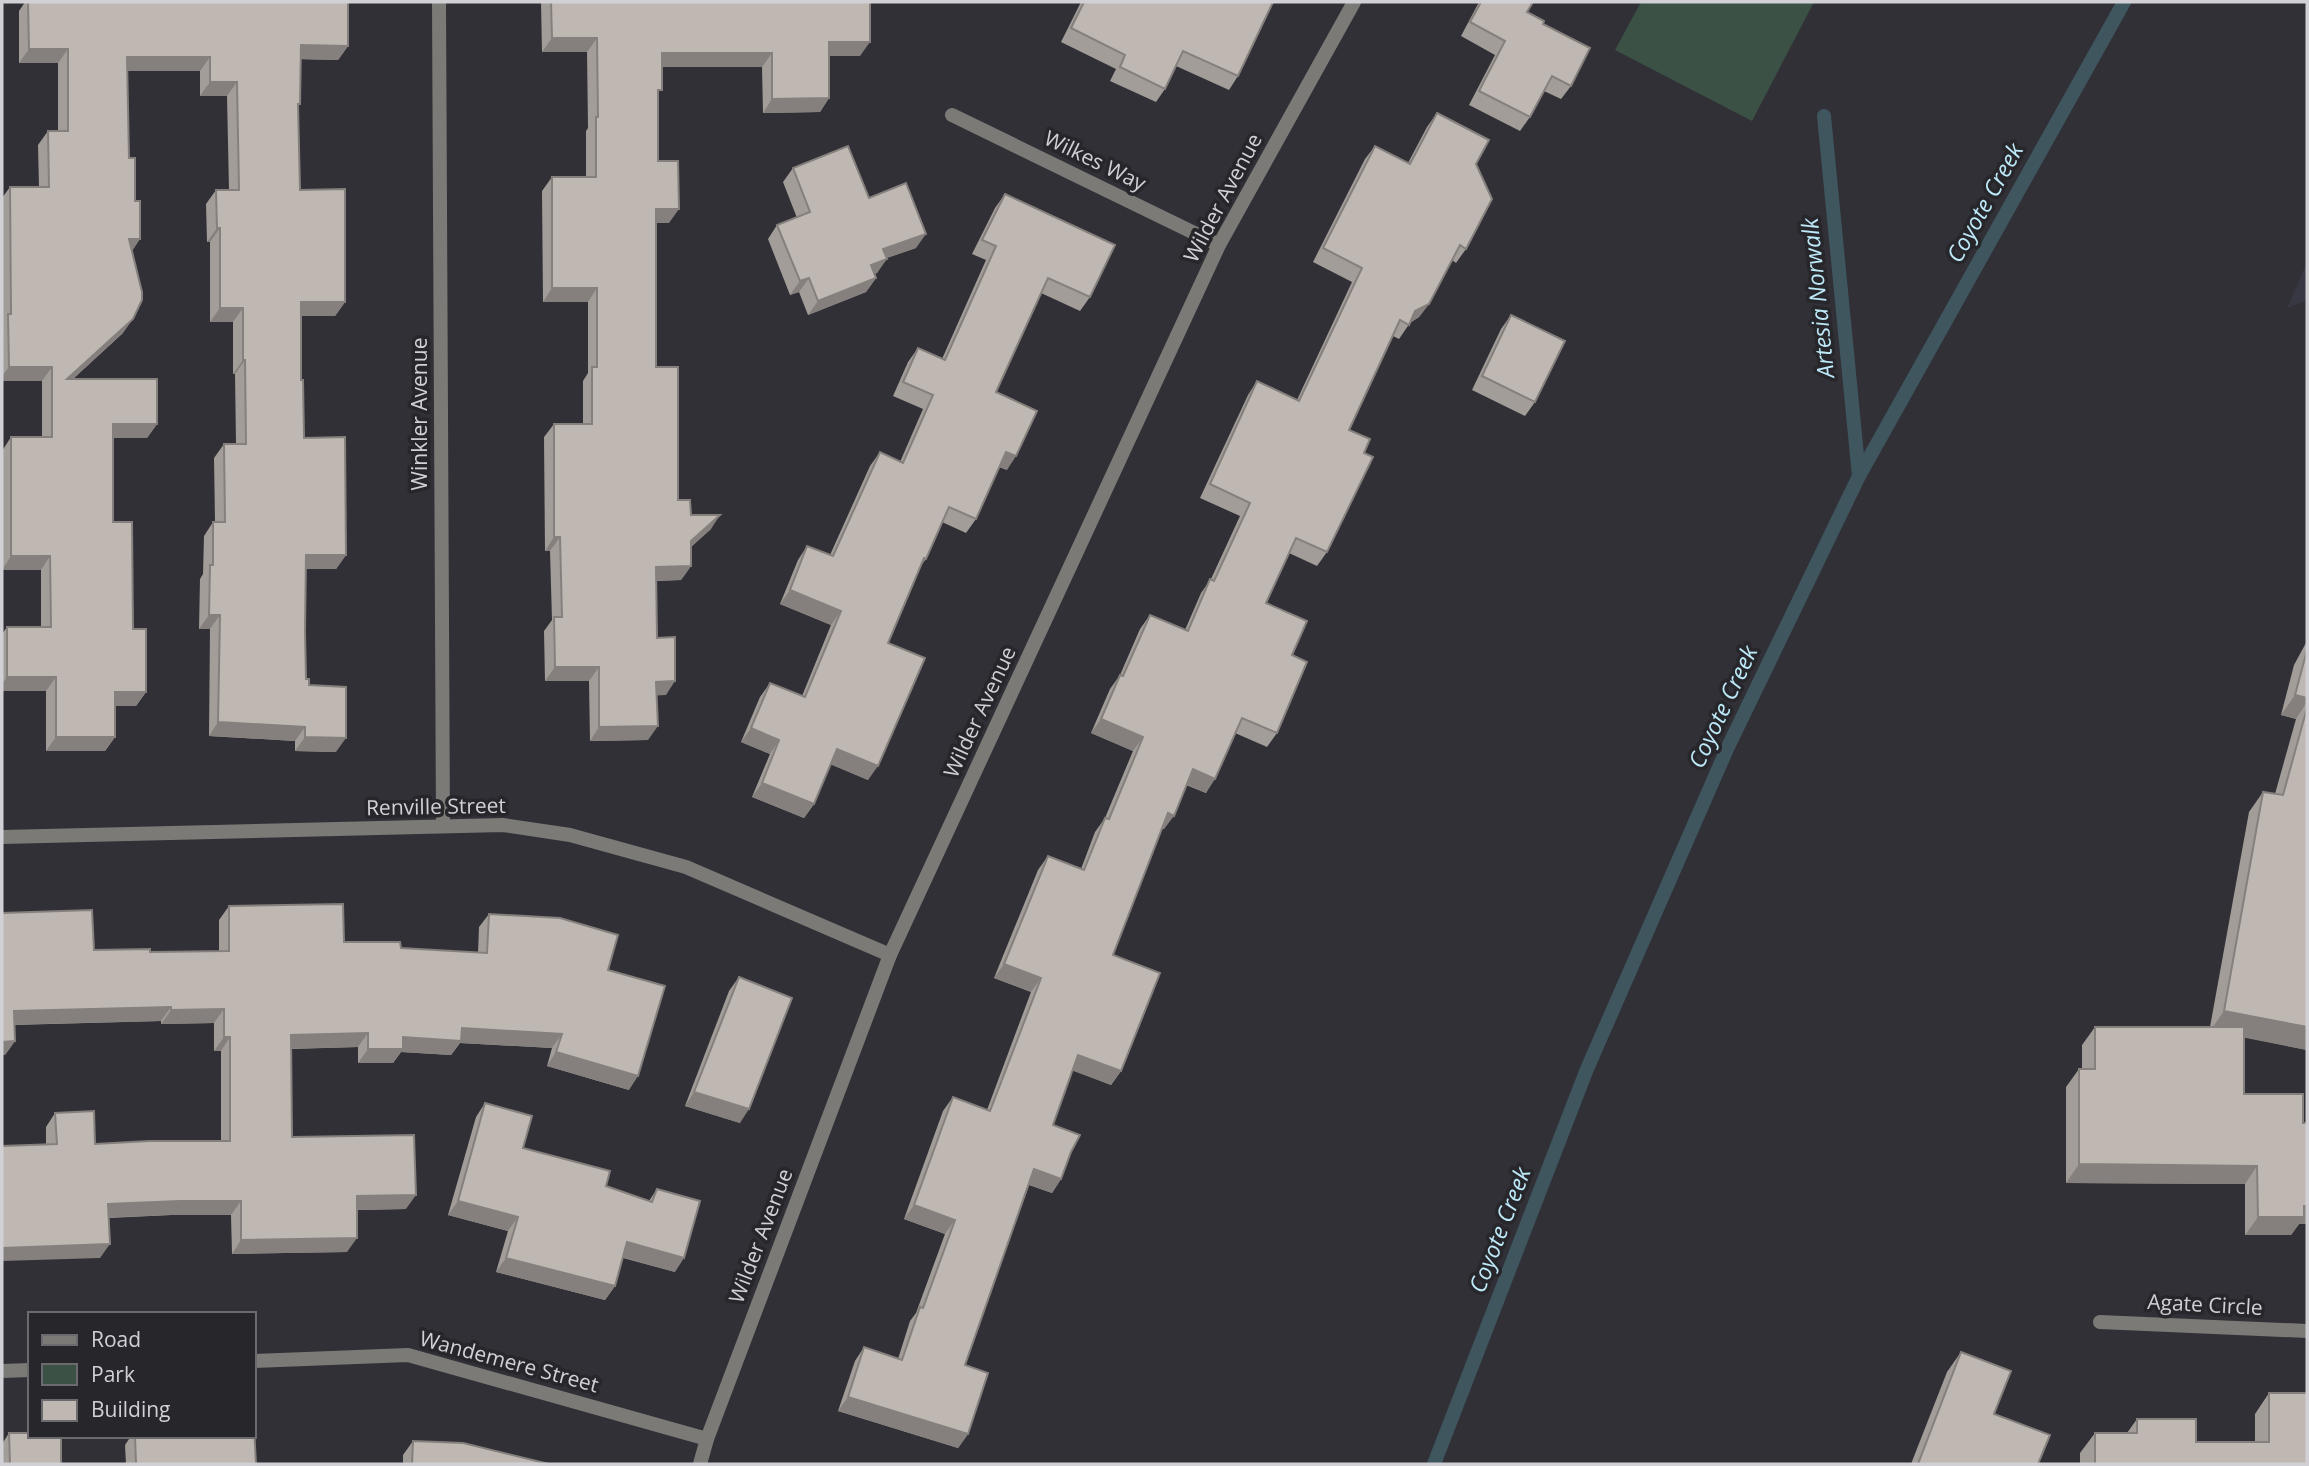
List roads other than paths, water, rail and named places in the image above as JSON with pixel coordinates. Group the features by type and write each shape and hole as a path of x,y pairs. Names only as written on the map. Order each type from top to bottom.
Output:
{"street":[{"name":"Winkler Avenue","path":"439,2 443,826"},
{"name":"Wilder Avenue","path":"700,1464 707,1439 890,955 1219,245 1354,2"},
{"name":"Wilkes Way","path":"952,115 1219,245"},
{"name":"Renville Street","path":"2,837 503,825 570,835 686,867 890,955"},
{"name":"Agate Circle","path":"2100,1322 2307,1331"},
{"name":"Wandemere Street","path":"256,1361 408,1355 707,1439"},
{"path":"2,1371 28,1370"}],"waterway":[{"name":"Coyote Creek","path":"1434,1464 1587,1069 1727,749 1859,476 2124,2"},
{"name":"Artesia Norwalk","path":"1824,116 1859,476"}]}
